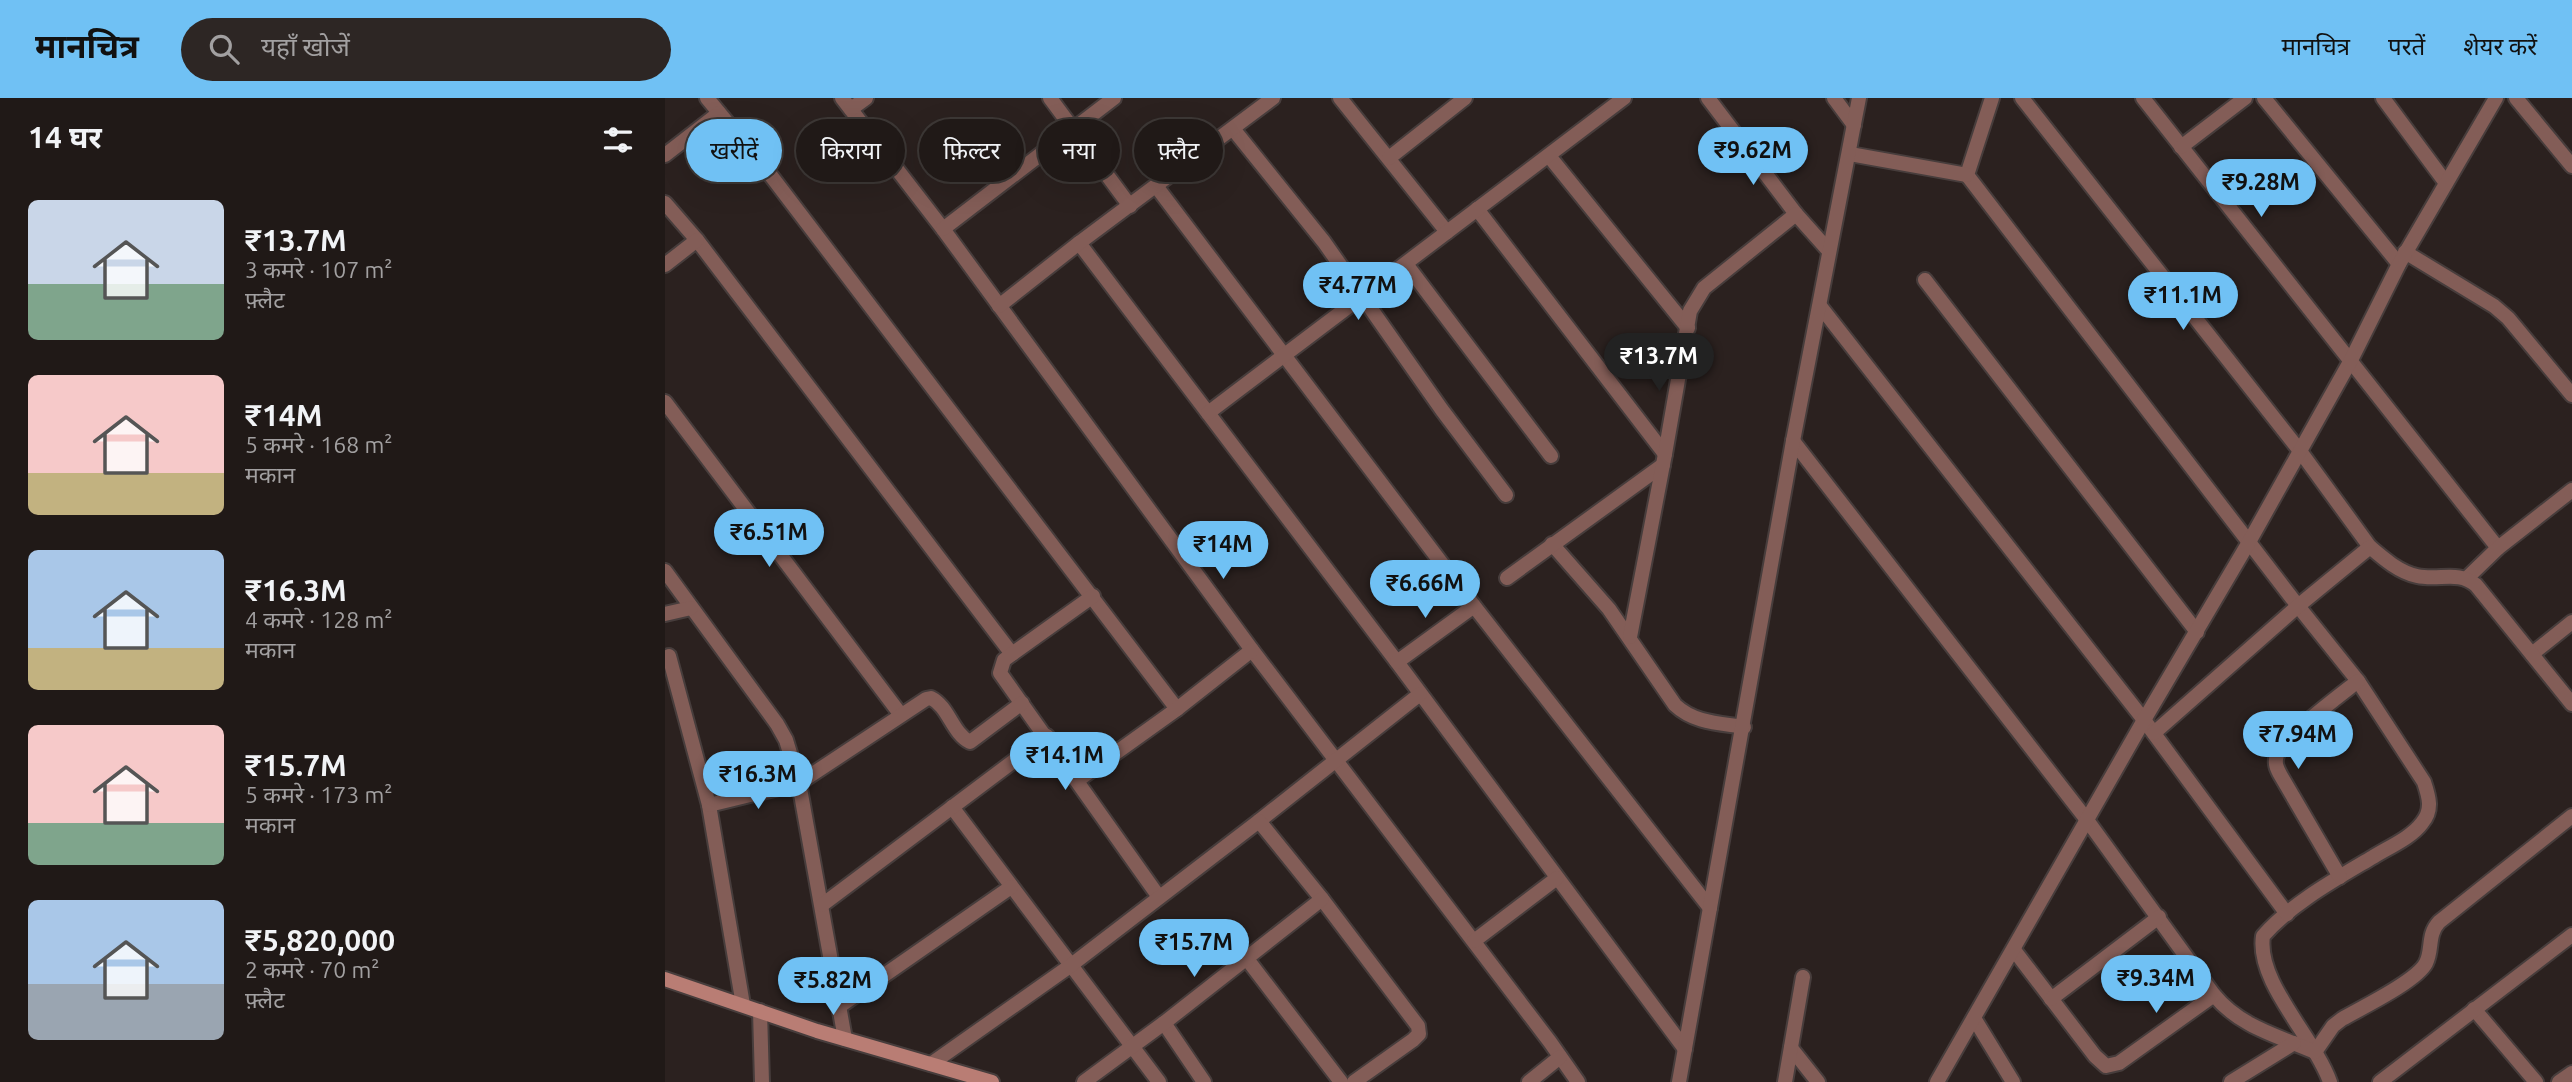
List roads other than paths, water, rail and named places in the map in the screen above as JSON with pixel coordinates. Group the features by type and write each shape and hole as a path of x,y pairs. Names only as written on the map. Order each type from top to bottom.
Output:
{"street":[{"path":"707,98 772,177 1177,709"},
{"path":"866,98 846,104 943,229 1252,650 1578,1082"},
{"path":"1050,98 1066,119"},
{"path":"1085,119 1114,98"},
{"path":"999,306 1273,98"},
{"path":"1341,98 1447,232"},
{"path":"1389,158 1465,98"},
{"path":"1208,413 1625,98"},
{"path":"1708,98 1796,214 1829,251"},
{"path":"1834,98 1854,125"},
{"path":"1679,1082 1793,441 1859,98"},
{"path":"1967,175 1992,98"},
{"path":"2022,98 2299,451 2370,547 2388,562 2415,576 2467,578 2476,585 2572,705"},
{"path":"2143,98 2498,548"},
{"path":"2181,147 2245,98"},
{"path":"2264,98 2402,258 2494,306 2508,318 2572,395"},
{"path":"2383,98 2447,183"},
{"path":"1937,1082 2249,541 2351,360 2402,258 2496,98"},
{"path":"2516,98 2572,166"},
{"path":"665,155 719,113"},
{"path":"1234,130 1324,242 1506,495"},
{"path":"1850,154 1967,175 2358,681 2424,782 2430,798 2429,810 2422,824 2287,914 2263,936 2263,962 2330,1082"},
{"path":"943,229 1038,155"},
{"path":"1549,156 1688,328"},
{"path":"1113,182 1130,205"},
{"path":"1156,186 1474,606 1710,908"},
{"path":"665,203 697,240 1012,654"},
{"path":"1477,209 1664,459"},
{"path":"1630,637 1690,311 1704,288 1796,214"},
{"path":"665,265 697,240"},
{"path":"1079,243 1397,662 1685,1049"},
{"path":"1406,264 1551,456"},
{"path":"1925,280 2197,632"},
{"path":"1820,306 2154,733 2287,914"},
{"path":"665,402 901,715"},
{"path":"1793,441 2087,820 2214,995 2237,1018 2315,1052"},
{"path":"1507,578 1664,459"},
{"path":"2467,578 2498,548 2572,490"},
{"path":"1552,544 1609,609 1675,705 1686,715 1700,721 1744,727"},
{"path":"2154,733 2298,606 2370,547"},
{"path":"665,572 782,732 799,783 845,1039"},
{"path":"1093,596 1004,660 1000,673 1159,897"},
{"path":"1397,662 1474,606"},
{"path":"665,614 691,608"},
{"path":"2532,654 2572,622"},
{"path":"1078,780 1177,709 1252,650"},
{"path":"669,656 709,805 743,1005"},
{"path":"2340,877 2276,767 2276,757 2289,739 2358,681"},
{"path":"931,1064 1070,966 1420,694"},
{"path":"709,805 799,783 926,699 934,699 962,737 969,742 1022,703"},
{"path":"822,905 1047,736"},
{"path":"952,807 1159,1082"},
{"path":"2315,1052 2333,1026 2407,981 2424,967 2431,934 2439,922 2572,816"},
{"path":"1259,821 1322,899 1420,1031 1413,1040 1354,1082"},
{"path":"1474,941 1557,878"},
{"path":"840,1006 1011,887"},
{"path":"1084,1082 1164,1024 1322,899"},
{"path":"2051,999 2159,917"},
{"path":"2381,1082 2572,935"},
{"path":"2014,950 2100,1062 2112,1066 2214,995"},
{"path":"1247,959 1341,1082"},
{"path":"1785,1082 1803,977"},
{"path":"665,979 845,1039 992,1082"},
{"path":"2474,1009 2536,1082"},
{"path":"759,1011 762,1082"},
{"path":"1974,1018 2013,1082"},
{"path":"1164,1024 1204,1082"},
{"path":"2231,1082 2294,1043"},
{"path":"1791,1048 1818,1082"},
{"path":"1529,1082 1560,1057"},
{"path":"2559,1082 2572,1073"}]}
